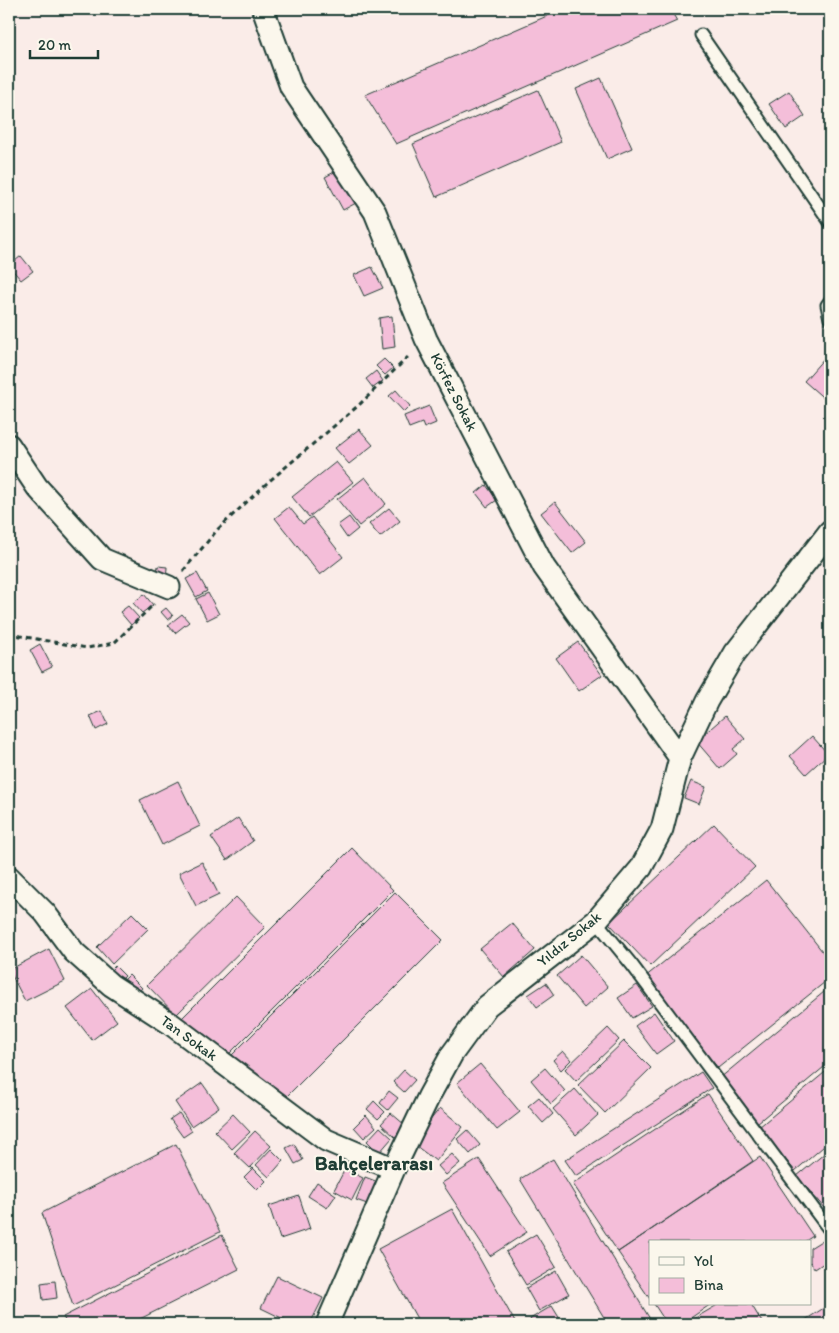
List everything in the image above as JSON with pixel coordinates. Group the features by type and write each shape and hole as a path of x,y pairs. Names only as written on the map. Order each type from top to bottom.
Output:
{"street":[{"name":"Körfez Sokak","path":"263,9 292,87 375,212 426,339 544,567 680,758"},
{"path":"9,446 37,487 102,559 169,587"},
{"name":"Yıldız Sokak","path":"328,1324 394,1169 452,1054 487,1006 596,921 642,868 662,829 680,758 707,701 735,653 830,531"},
{"name":"Tan Sokak","path":"9,877 46,913 74,952 111,986 171,1024 326,1140 394,1169"}],"lane":[{"path":"701,35 830,222"},
{"path":"830,301 827,305 830,319"},
{"path":"596,921 632,966 828,1228 830,1227"}],"path":[{"path":"9,634 87,648 114,642 143,616 225,522 266,483 359,405 426,339"}],"building":[{"path":"563,9 670,9 677,21 396,144 365,95"},
{"path":"601,78 632,148 607,159 576,89"},
{"path":"538,90 561,142 436,197 413,144"},
{"path":"789,91 805,116 786,129 769,104"},
{"path":"338,170 356,203 343,210 325,177"},
{"path":"21,256 33,271 21,280 9,266"},
{"path":"372,267 383,288 364,296 354,275"},
{"path":"392,316 395,347 382,349 379,318"},
{"path":"826,356 830,360 830,399 828,402 804,381"},
{"path":"384,359 393,368 385,375 376,366"},
{"path":"376,371 383,381 373,388 366,379"},
{"path":"396,390 410,406 404,412 389,396"},
{"path":"429,406 436,423 424,428 422,423 409,428 404,416"},
{"path":"359,429 373,445 349,464 335,448"},
{"path":"336,462 353,482 309,517 292,497"},
{"path":"365,477 386,504 359,526 337,499"},
{"path":"486,485 497,500 487,507 476,493"},
{"path":"555,502 586,542 572,553 541,513"},
{"path":"289,507 303,524 312,517 343,557 320,575 275,518"},
{"path":"389,508 400,521 380,537 369,524"},
{"path":"349,517 358,529 347,538 338,525"},
{"path":"158,566 167,567 166,581 156,580"},
{"path":"197,573 207,591 196,597 186,579"},
{"path":"208,593 219,614 207,620 196,599"},
{"path":"144,594 153,605 142,613 133,603"},
{"path":"128,606 139,618 131,625 120,612"},
{"path":"166,608 173,616 168,620 161,612"},
{"path":"182,614 189,622 175,633 168,625"},
{"path":"578,642 602,675 579,691 556,658"},
{"path":"40,644 52,667 42,672 30,650"},
{"path":"102,711 108,724 96,730 90,716"},
{"path":"725,716 745,739 733,749 737,754 720,769 696,741"},
{"path":"812,736 828,754 806,774 790,756"},
{"path":"178,781 200,826 162,845 140,800"},
{"path":"691,781 706,787 699,804 684,798"},
{"path":"238,818 253,841 227,860 211,837"},
{"path":"714,824 755,867 650,966 609,923"},
{"path":"352,848 393,890 223,1060 179,1021"},
{"path":"202,862 219,895 196,906 179,873"},
{"path":"766,880 830,961 830,978 718,1068 645,977"},
{"path":"395,892 443,940 280,1103 225,1062"},
{"path":"236,897 265,927 176,1015 147,985"},
{"path":"132,913 148,929 112,964 97,947"},
{"path":"512,923 535,950 504,977 480,949"},
{"path":"49,949 65,981 25,1001 9,970"},
{"path":"581,955 608,987 584,1008 557,976"},
{"path":"115,966 125,976 117,984 107,974"},
{"path":"129,975 142,988 134,997 120,984"},
{"path":"546,983 554,995 537,1007 528,995"},
{"path":"637,985 652,1006 632,1018 618,998"},
{"path":"830,987 830,1062 757,1123 720,1078"},
{"path":"92,989 117,1021 92,1040 67,1008"},
{"path":"654,1012 674,1041 656,1054 635,1026"},
{"path":"608,1028 619,1040 576,1081 565,1069"},
{"path":"624,1041 651,1068 605,1113 578,1085"},
{"path":"563,1051 571,1060 561,1070 553,1060"},
{"path":"480,1064 520,1112 497,1130 457,1083"},
{"path":"545,1068 565,1091 551,1104 531,1080"},
{"path":"830,1068 830,1141 795,1171 759,1127"},
{"path":"404,1070 415,1080 404,1092 393,1082"},
{"path":"701,1072 712,1088 576,1176 565,1160"},
{"path":"202,1083 219,1107 191,1126 175,1102"},
{"path":"575,1089 598,1115 576,1135 553,1109"},
{"path":"389,1091 398,1098 388,1110 380,1103"},
{"path":"708,1094 753,1161 618,1252 573,1184"},
{"path":"539,1097 553,1114 543,1123 528,1106"},
{"path":"374,1101 385,1112 378,1119 367,1109"},
{"path":"440,1108 463,1127 436,1161 412,1143"},
{"path":"179,1113 192,1131 183,1137 170,1119"},
{"path":"391,1113 405,1125 395,1137 381,1124"},
{"path":"233,1114 250,1132 232,1149 215,1131"},
{"path":"366,1115 376,1127 364,1138 354,1127"},
{"path":"380,1127 392,1138 379,1153 367,1141"},
{"path":"467,1130 480,1145 470,1154 457,1139"},
{"path":"255,1131 271,1146 250,1168 234,1153"},
{"path":"176,1144 220,1232 73,1306 42,1213"},
{"path":"294,1144 303,1160 295,1164 286,1148"},
{"path":"271,1149 283,1161 269,1177 256,1165"},
{"path":"830,1149 830,1215 797,1176"},
{"path":"452,1154 460,1163 446,1175 438,1166"},
{"path":"760,1157 813,1236 807,1240 649,1240 649,1298 618,1252"},
{"path":"479,1159 527,1232 490,1256 442,1183"},
{"path":"553,1159 653,1324 608,1324 520,1179"},
{"path":"253,1168 266,1181 257,1190 244,1177"},
{"path":"345,1169 363,1178 352,1200 334,1190"},
{"path":"365,1177 378,1182 370,1205 356,1200"},
{"path":"317,1182 336,1195 327,1208 308,1196"},
{"path":"299,1196 310,1229 280,1239 269,1206"},
{"path":"452,1209 516,1324 420,1324 378,1249"},
{"path":"536,1234 556,1267 526,1285 506,1252"},
{"path":"222,1235 239,1269 130,1324 67,1324 63,1317"},
{"path":"826,1238 830,1244 830,1259 815,1269 812,1265 812,1247"},
{"path":"556,1271 569,1294 539,1311 526,1288"},
{"path":"277,1276 323,1298 310,1324 294,1324 261,1308"},
{"path":"55,1281 57,1298 43,1300 41,1283"},
{"path":"830,1304 830,1324 799,1324"},
{"path":"552,1306 563,1324 533,1324 530,1319"},
{"path":"655,1306 708,1306 682,1324 667,1324"},
{"path":"716,1306 752,1306 763,1324 685,1324"},
{"path":"584,1318 588,1324 573,1324"}],"district":[{"name":"Bahçelerarası","path":"374,1163"}]}
